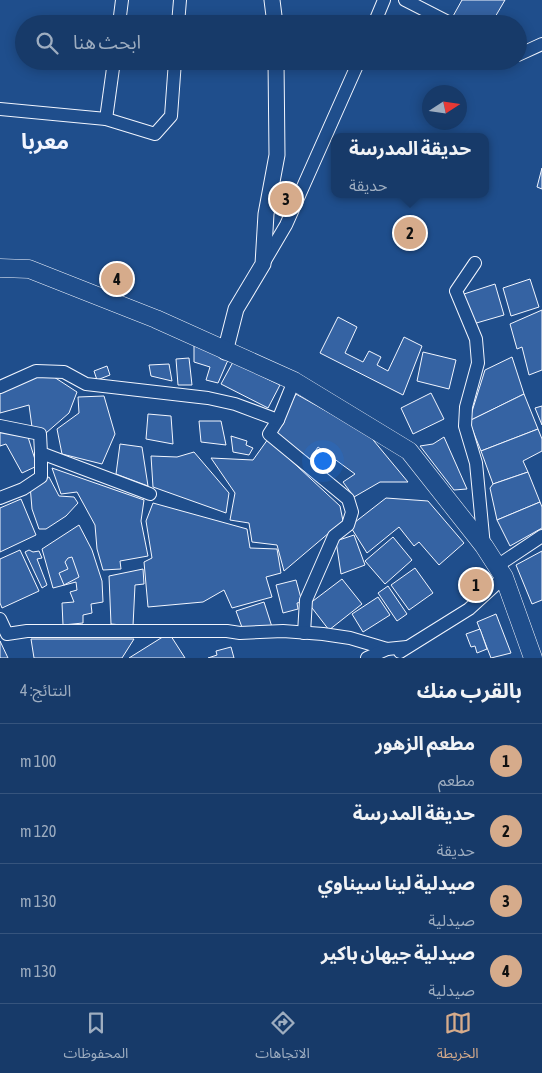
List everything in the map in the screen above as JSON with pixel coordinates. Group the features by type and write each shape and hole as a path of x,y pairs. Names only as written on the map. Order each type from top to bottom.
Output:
{"main road":[{"path":"0,268 29,269 156,319 225,352 294,381 409,451 484,546 500,572 533,658"}],"street":[{"path":"120,15 122,0"},
{"path":"179,15 180,0"},
{"path":"378,15 384,0"},
{"path":"406,0 435,15"},
{"path":"274,2 275,15"},
{"path":"527,51 542,44"},
{"path":"106,119 113,70"},
{"path":"0,108 106,119 155,134 171,116 174,70"},
{"path":"263,264 266,214 277,155 276,70"},
{"path":"225,352 236,309 286,225 355,70"},
{"path":"475,263 456,291 476,339 478,363 466,407 465,426 476,464 484,546"},
{"path":"0,387 36,371 64,372 86,384 208,398 235,404 278,420"},
{"path":"294,381 278,420 269,434 348,499 352,512 348,526 334,536 306,600 304,633"},
{"path":"0,426 40,434 41,453 41,477 23,489 0,498"},
{"path":"41,453 150,494"},
{"path":"367,658 390,654 407,647 469,609 500,572 542,536"},
{"path":"0,619 7,634 27,631 304,633 350,638 390,654"}],"building":[{"path":"462,0 505,0 496,15 454,15"},
{"path":"542,168 542,189 537,187"},
{"path":"530,279 539,307 511,316 503,288"},
{"path":"495,284 504,315 473,324 464,294"},
{"path":"542,310 542,370 529,375 522,347 517,349 510,324"},
{"path":"338,317 357,327 345,353 363,362 369,351 381,357 377,365 388,371 404,337 422,346 403,395 320,353"},
{"path":"194,345 228,360 218,383 206,380 210,367 194,362"},
{"path":"423,352 456,360 449,389 417,381"},
{"path":"512,357 524,394 469,421 485,370"},
{"path":"189,358 192,385 178,385 176,359"},
{"path":"233,362 280,385 268,408 221,384"},
{"path":"169,364 172,381 151,376 149,365"},
{"path":"107,366 110,375 97,380 94,371"},
{"path":"39,376 54,377 77,392 69,413 46,433 32,427 29,405 0,413 0,389"},
{"path":"431,393 444,419 413,434 401,408"},
{"path":"296,394 369,435 408,482 380,482 354,497 343,482 355,474 318,447 310,459 274,432"},
{"path":"524,394 538,429 481,451 469,421"},
{"path":"104,396 115,434 102,464 62,454 57,429 79,413 78,397"},
{"path":"542,406 542,425 535,408"},
{"path":"148,414 171,416 173,444 146,439"},
{"path":"199,421 221,421 226,445 201,442"},
{"path":"538,429 542,439 542,451 523,461 528,472 493,484 481,451"},
{"path":"0,431 28,437 37,466 22,473 6,444 0,446"},
{"path":"231,436 247,441 246,445 253,448 249,455 233,452"},
{"path":"444,437 467,489 454,490 420,446 433,444"},
{"path":"268,439 340,506 343,521 284,571 277,545 252,542 249,523 230,520 235,493 211,458 253,460"},
{"path":"120,444 142,447 148,486 116,474"},
{"path":"194,452 229,493 226,513 153,487 151,456 177,457"},
{"path":"52,468 144,500 141,521 148,556 120,561 121,569 103,570 97,549 95,525 77,492 61,494"},
{"path":"528,472 540,502 497,520 490,488 493,484"},
{"path":"49,477 59,496 74,497 78,503 66,516 46,529 39,529 32,509 30,485"},
{"path":"386,498 428,501 464,543 439,565 419,542 414,546 399,527 367,553 350,526"},
{"path":"21,499 36,535 0,552 0,508"},
{"path":"540,502 542,507 542,528 510,546 497,520"},
{"path":"153,503 247,529 250,548 277,549 281,573 266,577 272,597 232,608 224,590 203,602 148,607 144,562 152,558 146,521"},
{"path":"79,525 92,550 102,581 103,602 91,604 92,613 83,615 83,623 63,625 62,603 74,602 70,592 77,590 76,582 53,588 42,549"},
{"path":"354,535 365,565 341,574 336,541"},
{"path":"393,537 412,560 385,584 365,561"},
{"path":"20,550 39,591 2,608 0,603 0,559"},
{"path":"29,550 33,552 39,551 42,558 37,559 47,585 42,588 25,552"},
{"path":"542,551 542,600 532,604 516,565"},
{"path":"72,557 79,577 64,585 59,573 68,569 65,562 68,558"},
{"path":"415,568 433,593 409,610 391,585"},
{"path":"143,569 144,584 135,585 133,626 111,624 109,576"},
{"path":"342,579 362,604 329,630 309,604"},
{"path":"296,580 302,602 297,603 298,609 283,613 276,585"},
{"path":"388,586 407,614 397,621 378,593"},
{"path":"378,597 390,615 363,632 352,614"},
{"path":"264,602 272,627 243,630 236,611"},
{"path":"496,614 511,653 491,658 477,622"},
{"path":"480,629 487,649 477,653 475,646 471,647 466,634"},
{"path":"169,633 185,658 129,658"},
{"path":"31,639 134,639 122,658 34,658"},
{"path":"0,641 8,658 0,658"},
{"path":"231,647 234,658 208,658 217,655 216,651"}],"place":[{"name":"صيدلية لينا سيناوي","path":"286,199"},
{"name":"حديقة المدرسة","path":"410,233"},
{"name":"صيدلية جيهان باكير","path":"117,279"},
{"name":"مطعم الزهور","path":"476,585"}],"district":[{"name":"معربا","path":"45,141"}]}
